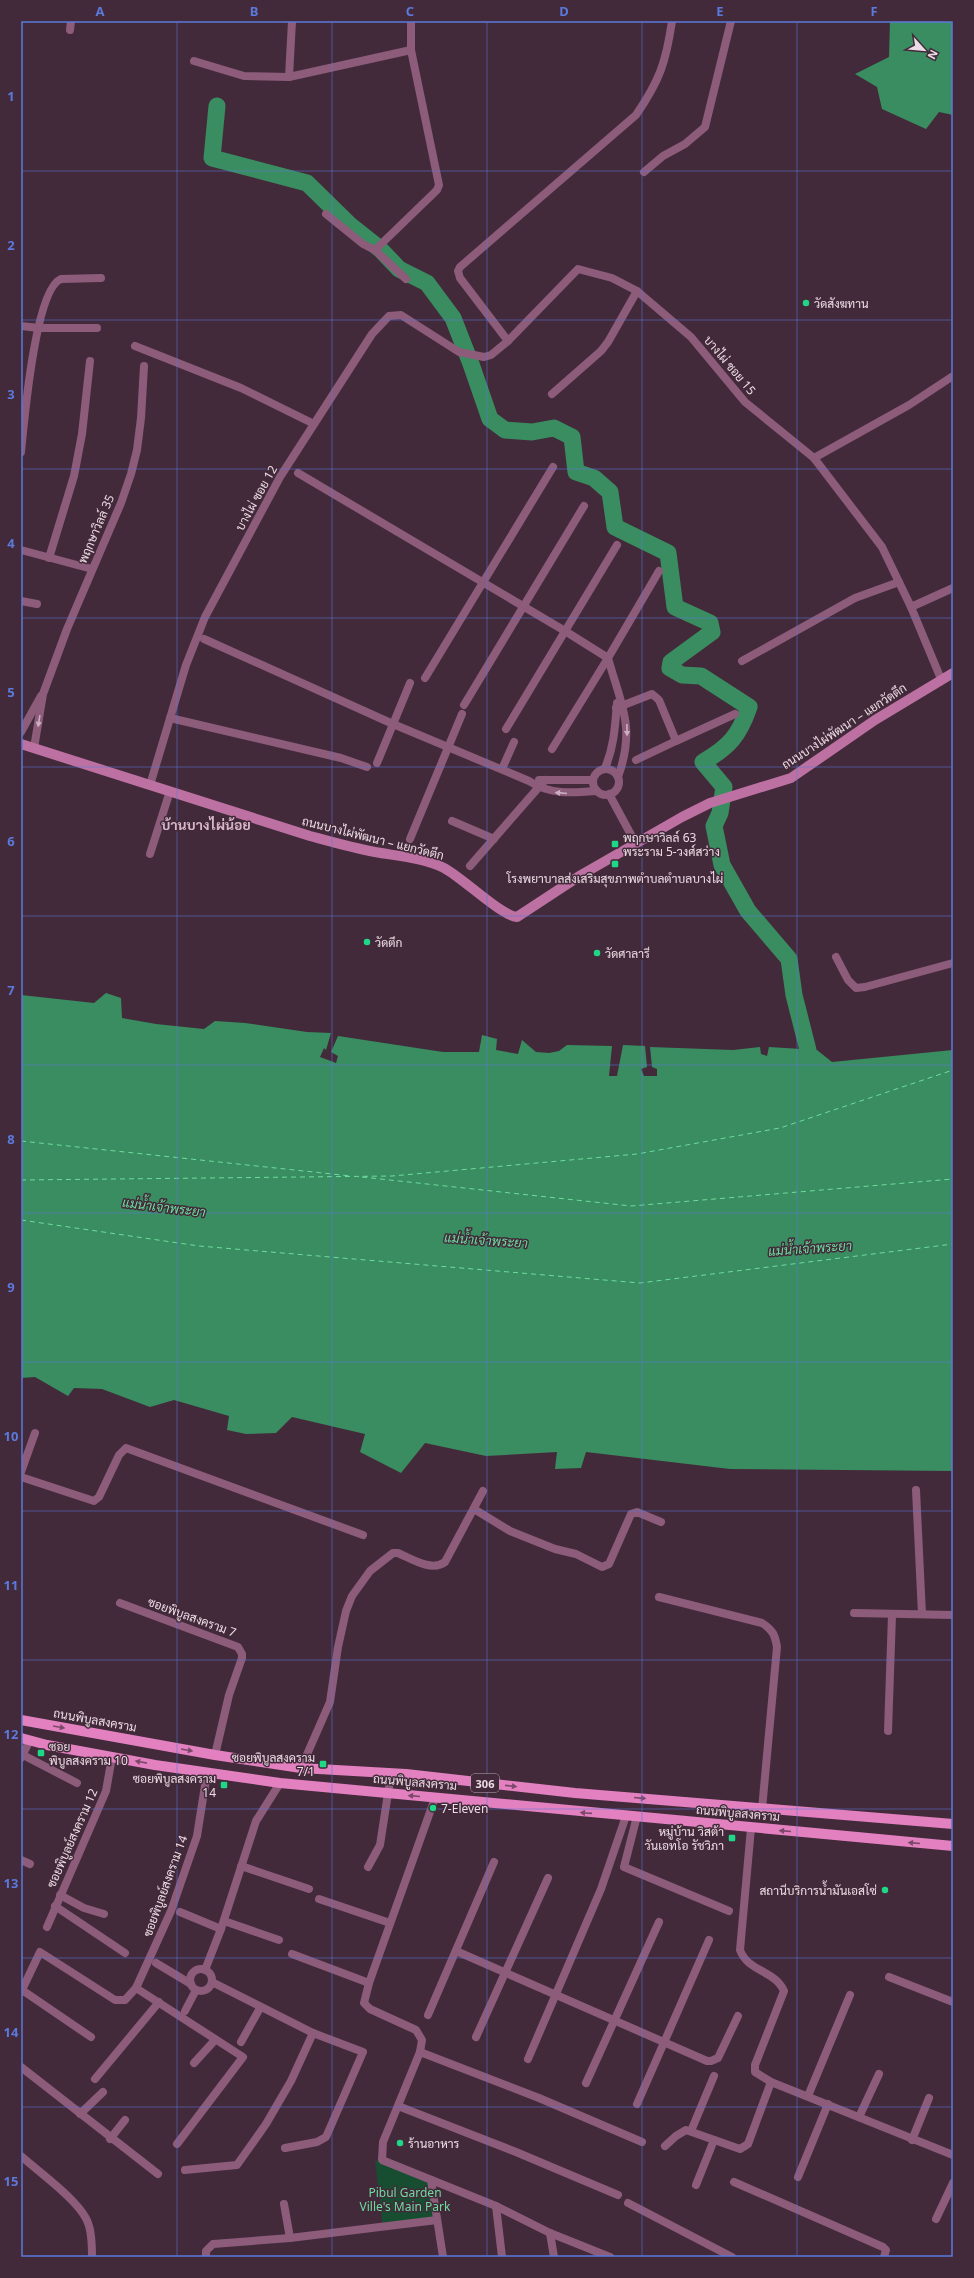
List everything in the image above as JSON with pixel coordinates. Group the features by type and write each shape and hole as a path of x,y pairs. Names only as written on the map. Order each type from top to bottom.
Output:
{"main road":[{"name":"ถนนพิบูลสงคราม","path":"21,1720 215,1755 301,1768 391,1774 575,1793 953,1824"},
{"name":"ถนนพิบูลสงคราม","path":"26,1739 112,1757 207,1773 280,1783 953,1846"},
{"path":"352,1790 356,1772"}],"street":[{"path":"70,30 71,21"},
{"path":"289,77 292,21"},
{"path":"376,249 432,196 438,185 411,50 412,21"},
{"path":"508,341 460,278 458,271 460,267 636,115 653,90 666,58 672,21"},
{"path":"644,172 663,156 685,144 705,127 731,21"},
{"path":"194,61 244,76 289,77 411,50"},
{"path":"326,214 363,244 376,249 406,279"},
{"name":"บางไผ่ ซอย 15","path":"459,352 484,357 497,352 578,269 612,278 637,291 691,337 745,402 814,458 874,535 911,607 942,679"},
{"path":"21,452 28,388 39,328 49,293 57,280 101,278"},
{"path":"552,394 601,351 608,342 637,291"},
{"name":"บางไผ่ ซอย 12","path":"150,785 186,664 205,617 280,478 372,334 389,316 401,316 459,352"},
{"path":"21,326 39,328 97,328"},
{"path":"135,346 241,388 314,424"},
{"path":"49,558 74,476 82,434 90,361"},
{"name":"พฤกษาวิลล์ 35","path":"34,748 43,694 92,569 121,503 138,450 144,366"},
{"path":"814,458 909,405 953,376"},
{"path":"425,678 553,467"},
{"path":"298,473 566,631 608,658 620,707 628,732 626,749 618,777 618,787 609,794"},
{"path":"464,704 584,506"},
{"path":"506,729 617,545"},
{"path":"21,550 92,569"},
{"path":"552,749 659,571"},
{"path":"742,661 856,598 899,582"},
{"path":"911,607 953,588"},
{"path":"21,601 37,604"},
{"path":"204,639 393,724 529,780 539,788 567,793 597,791 609,794 636,844"},
{"name":"ถนนบางไผ่พัฒนา – แยกวัดตึก","path":"21,744 310,836 353,848 426,862 442,867 464,880 512,916 521,915 581,875 710,803 791,778 875,720 953,673"},
{"path":"377,763 410,683"},
{"name":"พฤกษาวิลล์ 35","path":"21,732 27,718 43,694"},
{"path":"620,707 647,695 656,696 676,741"},
{"path":"593,780 599,770 604,768 611,754 620,707"},
{"path":"410,839 447,746 462,714"},
{"path":"636,760 735,714"},
{"path":"170,718 341,758 367,767"},
{"path":"502,769 514,742"},
{"path":"604,768 615,772 618,777"},
{"path":"529,780 593,780"},
{"path":"470,866 539,788 544,780"},
{"path":"593,780 597,791"},
{"path":"150,854 170,791"},
{"path":"452,821 494,839"},
{"path":"836,957 848,980 856,988 866,987 953,963"},
{"path":"21,1472 35,1433"},
{"path":"21,1478 94,1501 99,1497 119,1455 126,1448 363,1535"},
{"path":"916,1490 922,1614"},
{"path":"301,1768 330,1702 338,1647 346,1611 359,1584 370,1571 393,1553 398,1553 434,1567 440,1566 445,1562 483,1491"},
{"path":"474,1509 510,1531 555,1549 576,1554 602,1567 609,1564 631,1514 638,1512 661,1522"},
{"path":"659,1597 762,1623 771,1629 775,1636 777,1646 762,1809"},
{"name":"ซอยพิบูลสงคราม 7","path":"120,1603 238,1647 241,1650 242,1658 229,1695 215,1755"},
{"path":"854,1613 953,1615"},
{"path":"888,1731 892,1614"},
{"path":"26,1739 22,1757 77,1783"},
{"name":"ซอยพิบูลย์สงคราม 12","path":"47,1927 106,1791 112,1757"},
{"name":"ซอยพิบูลย์สงคราม 14","path":"22,1991 40,1952 115,2000 125,2000 136,1988 171,1910 193,1849 207,1773"},
{"path":"368,1867 380,1845 391,1774"},
{"path":"205,1970 222,1925 256,1821 280,1783"},
{"path":"435,1798 369,1983 364,2003 366,2006 416,2030 422,2040 420,2052 383,2142 382,2160 496,2206 550,2233 610,2257"},
{"path":"528,2059 601,1889 626,1816"},
{"path":"637,1816 624,1867 729,1911"},
{"path":"751,1828 740,1950 743,1958 749,1964 779,1980 784,1991 755,2065 755,2072 771,2082 828,2104 912,2140 953,2155"},
{"path":"21,1860 30,1864"},
{"path":"428,2015 494,1862"},
{"path":"241,1866 309,1889"},
{"path":"476,2037 548,1878"},
{"path":"60,1895 84,1908 104,1914"},
{"path":"319,1899 390,1923"},
{"path":"55,1906 125,1953"},
{"path":"180,1912 279,1940"},
{"path":"586,2083 659,1922"},
{"path":"637,2104 709,1940"},
{"path":"456,1951 707,2061 718,2058 738,2016"},
{"path":"292,1954 369,1983"},
{"path":"156,1963 194,1987 205,1990 212,1982 212,1976 205,1970 195,1971 191,1977 194,1987 185,2011"},
{"path":"889,1977 953,2002"},
{"path":"212,1982 260,2008 313,2032 363,2052 326,2138 317,2142 285,2148"},
{"path":"136,1988 215,2040 243,2056 177,2144"},
{"path":"22,1991 91,2037"},
{"path":"808,2096 850,1995"},
{"path":"95,2079 158,2002"},
{"path":"241,2042 260,2008"},
{"path":"185,2170 237,2165 266,2124 291,2081 313,2032"},
{"path":"194,2062 215,2040"},
{"path":"420,2052 539,2098 642,2142"},
{"path":"21,2067 110,2139 158,2174"},
{"path":"859,2117 879,2074"},
{"path":"691,2131 714,2076"},
{"path":"665,2146 682,2131 691,2131 714,2140 744,2148 748,2144 771,2082"},
{"path":"80,2114 103,2092"},
{"path":"912,2140 929,2098"},
{"path":"798,2177 828,2104"},
{"path":"398,2106 516,2152 618,2195"},
{"path":"110,2139 125,2120"},
{"path":"696,2185 714,2140"},
{"path":"21,2156 68,2196 86,2217 89,2225 92,2257"},
{"path":"431,2180 443,2257"},
{"path":"734,2182 883,2247 886,2250 884,2257"},
{"path":"936,2219 953,2184"},
{"path":"628,2202 732,2257"},
{"path":"284,2204 290,2238"},
{"path":"496,2206 502,2257"},
{"path":"206,2257 206,2251 213,2244 290,2238 437,2220"},
{"path":"550,2233 554,2257"}],"green space":[{"name":"Pibul Garden Ville's Main Park","path":"375,2160 429,2181 434,2220 383,2228"}],"water":[{"path":"890,21 953,21 953,115 939,112 926,129 882,109 877,87 855,74 889,57"},
{"name":"แม่น้ำเจ้าพระยา","path":"106,993 121,998 122,1018 156,1024 204,1029 215,1021 245,1023 307,1032 331,1033 326,1050 324,1048 320,1057 336,1063 338,1056 331,1052 338,1036 443,1052 479,1052 482,1035 497,1039 496,1050 518,1054 522,1040 536,1052 549,1053 559,1051 567,1045 612,1046 609,1076 617,1076 623,1045 645,1046 647,1067 641,1069 644,1076 657,1076 657,1069 652,1067 650,1047 733,1050 760,1047 761,1054 767,1056 769,1047 817,1050 832,1062 953,1050 953,1471 730,1469 586,1452 581,1468 555,1469 557,1452 486,1456 425,1443 401,1473 360,1452 365,1434 292,1417 276,1433 246,1434 227,1430 229,1416 174,1400 150,1407 102,1389 74,1388 68,1396 35,1377 21,1378 21,995 94,1003"}],"waterway":[{"path":"217,106 212,158 307,183 351,226 380,249 399,269 427,283 453,318 490,419 505,430 532,432 554,428 572,437 576,472 594,478 610,492 615,527 668,553 675,607 710,623 712,632 671,662 670,668 682,675 701,676 749,707 741,726 732,740 720,751 703,762 724,787 720,813 714,826 722,865 748,911 789,959 794,995 808,1050 809,1073"}],"ferry route":[{"path":"21,1180 392,1176 637,1154 780,1128 953,1070"},
{"path":"21,1141 351,1176"},
{"path":"362,1177 631,1206 953,1179"},
{"path":"21,1220 199,1246 640,1283 953,1244"}],"place":[{"name":"วัดสังฆทาน","path":"806,303"},
{"name":"พฤกษาวิลล์ 63 พระราม 5-วงศ์สว่าง","path":"615,844"},
{"name":"โรงพยาบาลส่งเสริมสุขภาพตำบลตำบลบางไผ่","path":"615,864"},
{"name":"วัดตึก","path":"367,942"},
{"name":"วัดศาลารี","path":"597,953"},
{"name":"ซอย พิบูลสงคราม 10","path":"41,1753"},
{"name":"ซอยพิบูลสงคราม 7/1","path":"323,1764"},
{"name":"ซอยพิบูลสงคราม 14","path":"224,1785"},
{"name":"7-Eleven","path":"433,1808"},
{"name":"หมู่บ้าน วิสต้า วันเอทโอ รัชวิภา","path":"732,1838"},
{"name":"สถานีบริการน้ำมันเอสโซ่","path":"885,1890"},
{"name":"ร้านอาหาร","path":"400,2143"}],"district":[{"name":"บ้านบางไผ่น้อย","path":"206,824"}]}
